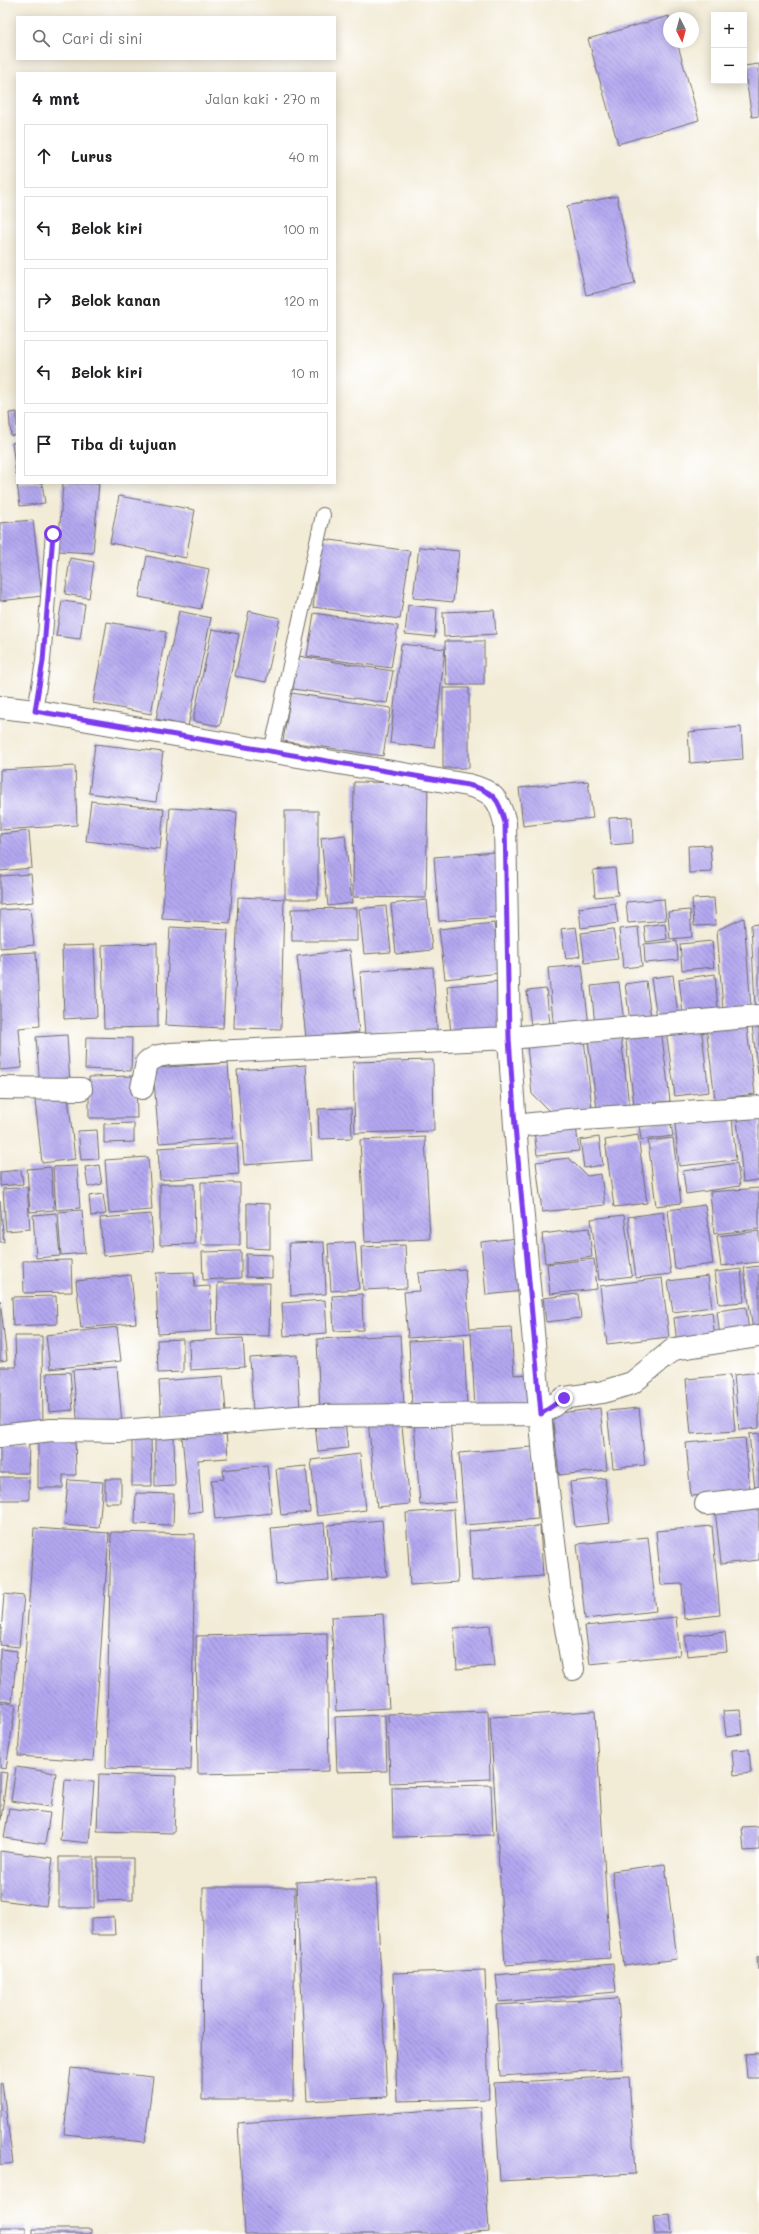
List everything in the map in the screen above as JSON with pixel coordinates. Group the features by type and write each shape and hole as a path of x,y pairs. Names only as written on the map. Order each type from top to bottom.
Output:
{"street":[{"path":"0,707 35,711 468,785 482,789 491,794 501,806 505,823 509,1038 515,1126 544,1457 557,1570 573,1669"},
{"path":"142,1088 147,1062 158,1056 170,1054 509,1038 759,1016"},
{"path":"0,1088 81,1089"},
{"path":"515,1126 568,1120 759,1107"},
{"path":"0,1436 52,1430 121,1431 310,1416 541,1414 564,1398 603,1392 632,1383 674,1349 759,1336"},
{"path":"706,1504 759,1498"}],"lane":[{"path":"271,752 323,515"},
{"path":"35,711 43,661 53,534"}],"building":[{"path":"663,18 663,48 679,48 699,120 618,144 588,39"},
{"path":"759,64 759,116 752,117 747,84 747,66"},
{"path":"617,196 635,284 586,295 567,206"},
{"path":"16,412 16,435 11,436 9,413"},
{"path":"16,442 16,474 12,443"},
{"path":"17,484 42,484 45,503 20,506"},
{"path":"63,484 99,484 93,553 58,551"},
{"path":"119,496 195,510 186,558 110,543"},
{"path":"33,520 42,596 0,601 0,523"},
{"path":"323,539 410,551 400,619 313,607"},
{"path":"419,547 459,551 453,602 413,598"},
{"path":"147,556 209,569 201,609 139,597"},
{"path":"70,558 94,562 89,598 65,594"},
{"path":"62,601 85,604 80,639 56,636"},
{"path":"408,605 437,608 435,637 405,634"},
{"path":"494,610 496,634 444,637 443,612"},
{"path":"179,611 211,618 188,726 156,719"},
{"path":"249,611 280,618 266,682 235,676"},
{"path":"314,613 398,626 391,668 307,656"},
{"path":"107,622 166,632 151,714 93,703"},
{"path":"212,629 239,634 220,726 193,721"},
{"path":"445,641 484,641 484,685 446,685"},
{"path":"401,644 445,649 434,748 390,743"},
{"path":"298,656 393,671 387,703 293,689"},
{"path":"443,688 469,688 469,768 443,768"},
{"path":"291,693 391,708 383,756 283,741"},
{"path":"741,727 743,759 690,763 688,732"},
{"path":"95,744 163,752 156,802 89,793"},
{"path":"75,766 77,825 0,830 0,770"},
{"path":"588,781 593,818 523,826 519,788"},
{"path":"354,782 428,783 426,898 353,897"},
{"path":"91,801 164,809 160,849 86,841"},
{"path":"170,808 237,812 230,923 162,919"},
{"path":"285,811 318,811 318,899 285,899"},
{"path":"632,817 633,843 611,845 609,818"},
{"path":"29,831 32,868 0,871 0,834"},
{"path":"345,835 352,903 328,906 321,838"},
{"path":"710,845 712,872 689,873 688,846"},
{"path":"495,852 500,917 439,921 434,857"},
{"path":"615,868 618,895 595,897 593,870"},
{"path":"31,874 34,902 0,905 0,876"},
{"path":"238,897 284,899 281,1029 234,1028"},
{"path":"714,898 716,925 694,926 692,899"},
{"path":"664,899 666,920 628,923 626,902"},
{"path":"427,900 432,950 396,954 391,904"},
{"path":"615,903 618,923 581,928 579,908"},
{"path":"386,906 391,952 364,954 359,909"},
{"path":"30,908 34,945 0,948 0,910"},
{"path":"357,908 357,941 292,941 291,909"},
{"path":"690,910 692,937 670,939 668,912"},
{"path":"744,918 751,1008 723,1010 717,930"},
{"path":"494,923 500,973 445,979 439,929"},
{"path":"665,923 667,939 646,942 644,926"},
{"path":"759,924 759,1005 755,1006 751,925"},
{"path":"170,927 228,930 223,1028 165,1025"},
{"path":"576,927 580,956 566,959 561,929"},
{"path":"638,927 642,966 623,968 619,929"},
{"path":"613,929 618,959 585,963 581,933"},
{"path":"677,941 678,960 645,963 644,944"},
{"path":"712,941 714,967 682,970 680,944"},
{"path":"157,943 158,1027 104,1028 102,945"},
{"path":"94,945 97,1017 64,1019 62,946"},
{"path":"350,950 359,1032 306,1038 297,956"},
{"path":"36,952 40,1026 19,1028 22,1068 0,1070 0,954"},
{"path":"582,965 589,1026 554,1030 548,968"},
{"path":"433,967 437,1030 365,1035 360,972"},
{"path":"715,974 718,1010 683,1014 679,979"},
{"path":"673,975 678,1015 657,1018 651,978"},
{"path":"500,981 504,1032 451,1035 447,986"},
{"path":"646,981 651,1018 630,1021 625,984"},
{"path":"619,983 624,1022 595,1025 591,986"},
{"path":"546,989 550,1023 531,1026 527,991"},
{"path":"746,1021 755,1094 715,1099 706,1026"},
{"path":"759,1024 759,1074 758,1074 752,1025"},
{"path":"701,1026 709,1092 675,1096 666,1030"},
{"path":"661,1029 670,1101 634,1105 625,1034"},
{"path":"67,1035 70,1085 40,1087 36,1037"},
{"path":"86,1037 132,1038 131,1071 85,1069"},
{"path":"621,1037 629,1105 597,1109 588,1041"},
{"path":"584,1039 592,1108 551,1113 532,1094 527,1046"},
{"path":"433,1060 434,1131 355,1133 353,1062"},
{"path":"228,1063 233,1138 159,1143 153,1068"},
{"path":"306,1065 312,1160 244,1165 237,1070"},
{"path":"136,1076 137,1118 89,1118 89,1077"},
{"path":"68,1096 75,1159 42,1163 35,1100"},
{"path":"351,1108 352,1138 319,1139 318,1109"},
{"path":"759,1117 759,1180 743,1182 737,1119"},
{"path":"732,1118 736,1160 679,1166 675,1124"},
{"path":"670,1120 673,1136 641,1140 639,1124"},
{"path":"134,1123 134,1142 104,1143 104,1124"},
{"path":"576,1126 579,1151 537,1155 534,1131"},
{"path":"97,1130 99,1159 81,1160 78,1131"},
{"path":"638,1135 647,1203 614,1207 605,1140"},
{"path":"425,1137 430,1239 365,1242 360,1140"},
{"path":"599,1137 603,1165 584,1168 580,1140"},
{"path":"673,1138 681,1203 656,1206 648,1141"},
{"path":"237,1143 239,1174 160,1180 158,1148"},
{"path":"148,1157 152,1210 109,1213 105,1160"},
{"path":"569,1158 587,1176 601,1174 605,1205 542,1212 536,1162"},
{"path":"737,1163 740,1186 686,1194 683,1171"},
{"path":"99,1165 102,1184 88,1187 85,1167"},
{"path":"77,1166 80,1208 56,1210 53,1167"},
{"path":"51,1167 54,1210 30,1212 27,1169"},
{"path":"21,1170 23,1184 0,1186 0,1172"},
{"path":"201,1182 240,1183 240,1245 201,1245"},
{"path":"160,1184 194,1184 195,1244 160,1245"},
{"path":"27,1187 30,1229 6,1231 3,1189"},
{"path":"759,1188 759,1229 714,1234 710,1192"},
{"path":"103,1194 106,1214 91,1216 89,1196"},
{"path":"0,1201 4,1242 0,1242"},
{"path":"247,1203 270,1204 270,1249 247,1248"},
{"path":"705,1205 713,1264 675,1269 668,1210"},
{"path":"82,1210 85,1253 61,1255 58,1212"},
{"path":"663,1212 671,1274 636,1278 628,1217"},
{"path":"56,1213 60,1256 36,1258 33,1215"},
{"path":"151,1214 154,1251 103,1256 100,1218"},
{"path":"624,1215 632,1276 599,1280 591,1219"},
{"path":"589,1228 592,1257 545,1263 542,1234"},
{"path":"759,1231 759,1262 721,1266 717,1236"},
{"path":"518,1238 523,1291 486,1295 481,1242"},
{"path":"324,1242 326,1294 291,1296 289,1243"},
{"path":"355,1242 359,1289 331,1291 328,1244"},
{"path":"405,1245 407,1288 363,1290 361,1247"},
{"path":"241,1251 241,1278 203,1280 202,1252"},
{"path":"246,1254 272,1255 272,1278 246,1277"},
{"path":"594,1259 597,1289 550,1294 547,1264"},
{"path":"71,1260 72,1292 24,1293 23,1261"},
{"path":"759,1266 759,1330 753,1331 744,1268"},
{"path":"465,1269 470,1329 511,1327 514,1375 531,1374 532,1406 475,1410 471,1333 408,1338 404,1292 420,1291 418,1273"},
{"path":"741,1269 744,1302 719,1304 715,1272"},
{"path":"194,1272 195,1287 210,1286 212,1331 158,1334 156,1273"},
{"path":"131,1275 136,1323 81,1328 76,1281"},
{"path":"708,1276 712,1307 673,1312 668,1281"},
{"path":"662,1278 669,1337 607,1344 600,1286"},
{"path":"218,1283 270,1283 269,1336 217,1335"},
{"path":"362,1294 363,1330 334,1331 332,1296"},
{"path":"578,1294 581,1318 546,1322 543,1298"},
{"path":"56,1296 57,1324 13,1326 12,1297"},
{"path":"0,1300 7,1360 0,1361"},
{"path":"325,1300 327,1333 284,1336 282,1303"},
{"path":"746,1307 749,1332 720,1337 717,1311"},
{"path":"712,1312 715,1338 677,1343 674,1318"},
{"path":"117,1327 121,1361 50,1369 46,1335"},
{"path":"400,1335 404,1407 320,1412 317,1339"},
{"path":"15,1336 42,1336 43,1428 0,1428 0,1367 16,1367"},
{"path":"243,1338 245,1367 190,1370 189,1341"},
{"path":"464,1338 467,1406 412,1408 409,1341"},
{"path":"183,1339 183,1372 158,1373 157,1340"},
{"path":"297,1355 300,1411 253,1414 250,1358"},
{"path":"117,1367 122,1424 78,1429 73,1370"},
{"path":"70,1372 73,1410 49,1412 47,1373"},
{"path":"759,1372 759,1428 739,1430 734,1375"},
{"path":"730,1375 735,1431 691,1434 686,1379"},
{"path":"223,1376 226,1412 161,1417 159,1381"},
{"path":"600,1408 607,1470 559,1475 552,1414"},
{"path":"639,1408 645,1465 613,1468 607,1411"},
{"path":"401,1417 410,1504 377,1507 368,1421"},
{"path":"450,1418 456,1502 420,1505 414,1421"},
{"path":"345,1421 348,1448 318,1451 315,1424"},
{"path":"226,1432 228,1458 198,1460 202,1511 189,1513 182,1435"},
{"path":"759,1433 759,1489 755,1489 749,1434"},
{"path":"75,1434 76,1475 63,1475 63,1488 38,1488 38,1435"},
{"path":"151,1436 152,1486 132,1486 132,1437"},
{"path":"155,1437 174,1437 175,1486 155,1487"},
{"path":"745,1438 750,1491 691,1496 686,1443"},
{"path":"0,1444 29,1444 28,1473 0,1473"},
{"path":"532,1447 538,1519 465,1525 459,1453"},
{"path":"360,1454 366,1510 317,1516 311,1460"},
{"path":"267,1465 272,1513 215,1519 211,1480 224,1479 223,1470"},
{"path":"306,1466 310,1512 281,1515 276,1469"},
{"path":"0,1477 29,1477 29,1500 0,1500"},
{"path":"605,1478 610,1523 575,1527 570,1482"},
{"path":"105,1479 121,1479 121,1503 105,1503"},
{"path":"68,1480 103,1482 99,1528 64,1525"},
{"path":"136,1493 174,1494 173,1525 135,1524"},
{"path":"759,1506 759,1560 721,1564 715,1510"},
{"path":"454,1509 458,1582 410,1585 406,1513"},
{"path":"382,1520 387,1576 333,1581 328,1525"},
{"path":"324,1523 329,1580 276,1584 271,1528"},
{"path":"540,1526 543,1576 472,1581 469,1531"},
{"path":"712,1526 720,1615 684,1619 682,1584 661,1585 656,1531"},
{"path":"34,1528 109,1533 93,1761 18,1756"},
{"path":"111,1532 195,1534 191,1770 106,1768"},
{"path":"648,1537 656,1611 585,1619 577,1544"},
{"path":"4,1594 24,1596 19,1647 0,1645"},
{"path":"383,1614 389,1708 336,1711 331,1617"},
{"path":"676,1617 680,1655 590,1664 585,1626"},
{"path":"490,1625 494,1666 457,1669 454,1628"},
{"path":"725,1632 727,1652 687,1656 685,1636"},
{"path":"327,1633 329,1771 198,1774 196,1636"},
{"path":"0,1649 17,1651 12,1702 0,1700"},
{"path":"0,1702 16,1704 6,1769 0,1768"},
{"path":"741,1710 743,1734 726,1736 723,1711"},
{"path":"488,1711 490,1779 390,1783 388,1714"},
{"path":"595,1711 610,1958 505,1965 490,1717"},
{"path":"385,1715 387,1771 337,1772 335,1717"},
{"path":"749,1749 751,1773 734,1775 732,1750"},
{"path":"16,1767 56,1773 51,1807 11,1801"},
{"path":"0,1772 7,1773 1,1820 0,1820"},
{"path":"99,1774 176,1776 174,1833 97,1831"},
{"path":"65,1780 94,1782 89,1843 60,1840"},
{"path":"491,1785 493,1835 393,1837 392,1787"},
{"path":"9,1808 50,1813 45,1844 4,1838"},
{"path":"759,1826 759,1850 744,1851 742,1827"},
{"path":"0,1851 53,1858 46,1906 0,1900"},
{"path":"59,1857 94,1857 94,1908 59,1908"},
{"path":"98,1858 133,1858 133,1900 98,1901"},
{"path":"665,1864 677,1959 624,1966 612,1871"},
{"path":"376,1878 387,2097 307,2101 296,1882"},
{"path":"203,1887 295,1887 293,2100 202,2100"},
{"path":"114,1917 115,1935 91,1935 91,1918"},
{"path":"759,1956 759,1970 758,1970 757,1957"},
{"path":"613,1964 616,1992 499,2002 496,1975"},
{"path":"485,1970 489,2099 397,2101 393,1973"},
{"path":"618,1998 623,2069 500,2076 496,2005"},
{"path":"759,2053 759,2078 747,2078 745,2054"},
{"path":"71,2068 153,2077 145,2142 64,2134"},
{"path":"629,2076 635,2174 500,2181 494,2083"},
{"path":"2,2083 13,2163 0,2165 0,2084"},
{"path":"481,2107 489,2231 448,2234 245,2234 238,2123"},
{"path":"670,2214 672,2234 655,2234 653,2216"},
{"path":"0,2227 26,2227 26,2234 0,2234"},
{"path":"33,2229 91,2229 91,2234 33,2234"}],"route":[{"path":"53,534 43,661 35,711 468,785 482,789 491,794 501,806 505,823 509,1038 515,1126 541,1414 564,1398"}]}
